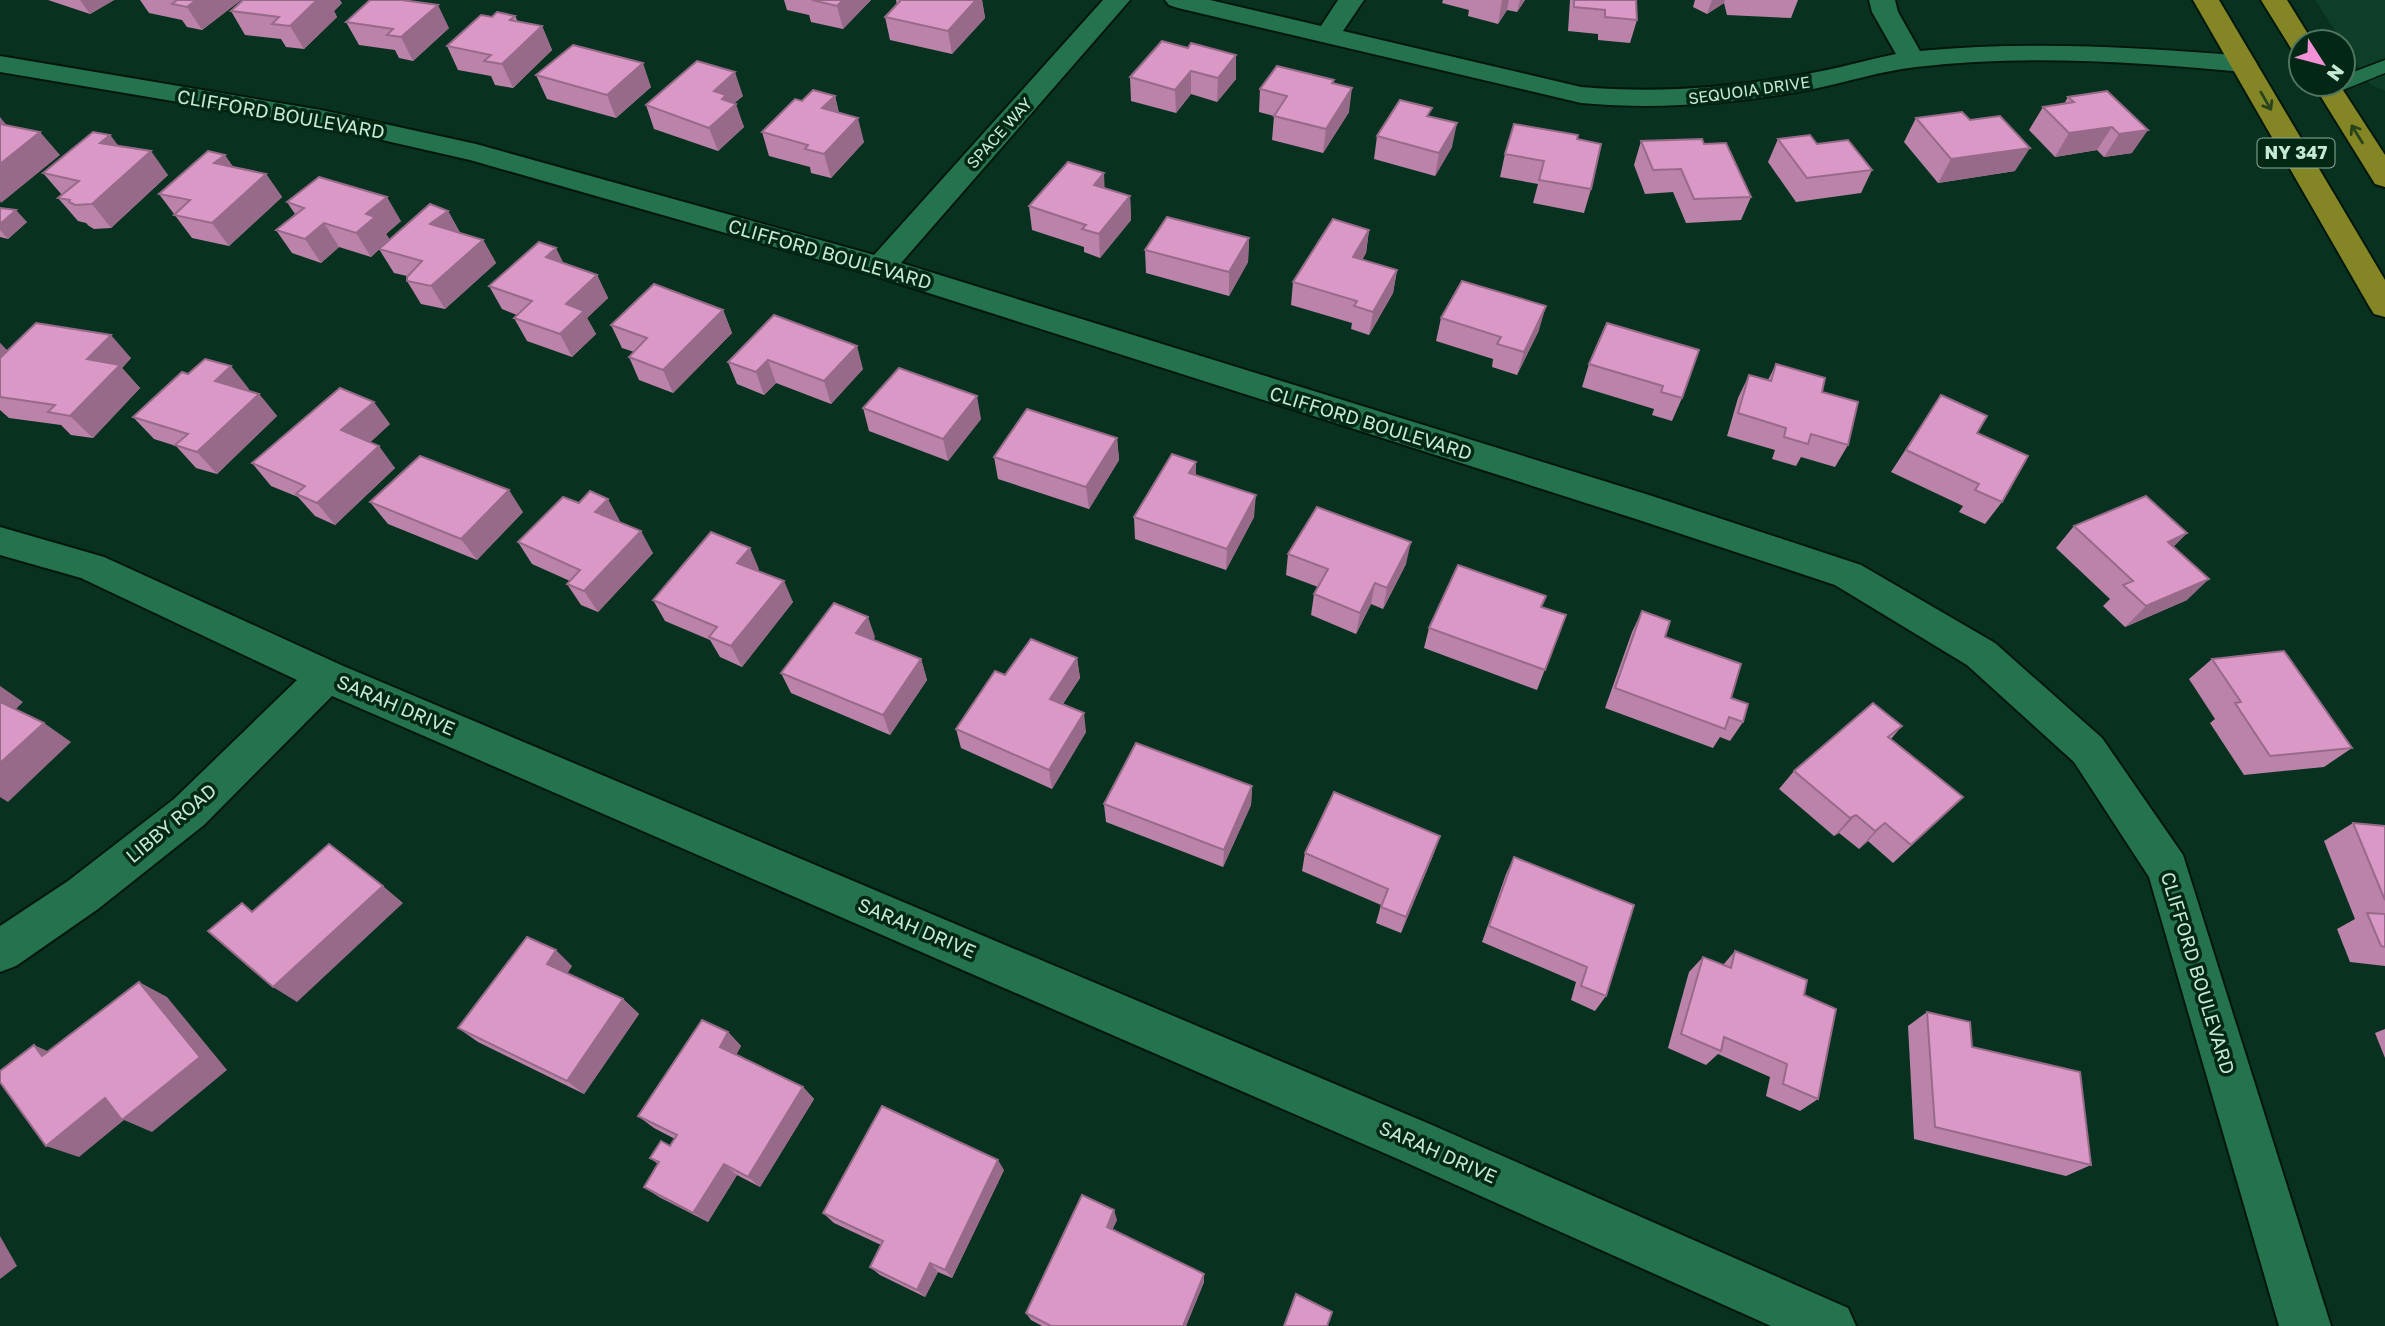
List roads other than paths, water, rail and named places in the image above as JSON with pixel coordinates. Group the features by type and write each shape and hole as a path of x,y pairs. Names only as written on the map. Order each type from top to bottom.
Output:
{"highway":[{"name":"NY 347","path":"2206,0 2385,306"},
{"path":"2273,0 2291,28"},
{"name":"NY 347","path":"2342,98 2385,178"}],"street":[{"name":"SPACE WAY","path":"880,267 1117,0"},
{"name":"SEQUOIA DRIVE","path":"1178,0 1329,33 1581,95 1641,101 1720,97 1912,60 1991,52 2073,53 2244,64"},
{"path":"1329,33 1351,0"},
{"path":"1882,0 1885,12 1912,60"},
{"name":"CLIFFORD BOULEVARD","path":"0,64 321,118 476,153 880,267 1649,509 1848,575 1981,654 2088,750 2168,869 2305,1326"},
{"name":"SARAH DRIVE","path":"0,541 91,567 327,676 1415,1142 1830,1326"},
{"name":"LIBBY ROAD","path":"0,951 83,895 189,813 327,676"}],"lane":[{"path":"2357,77 2385,66"}]}
